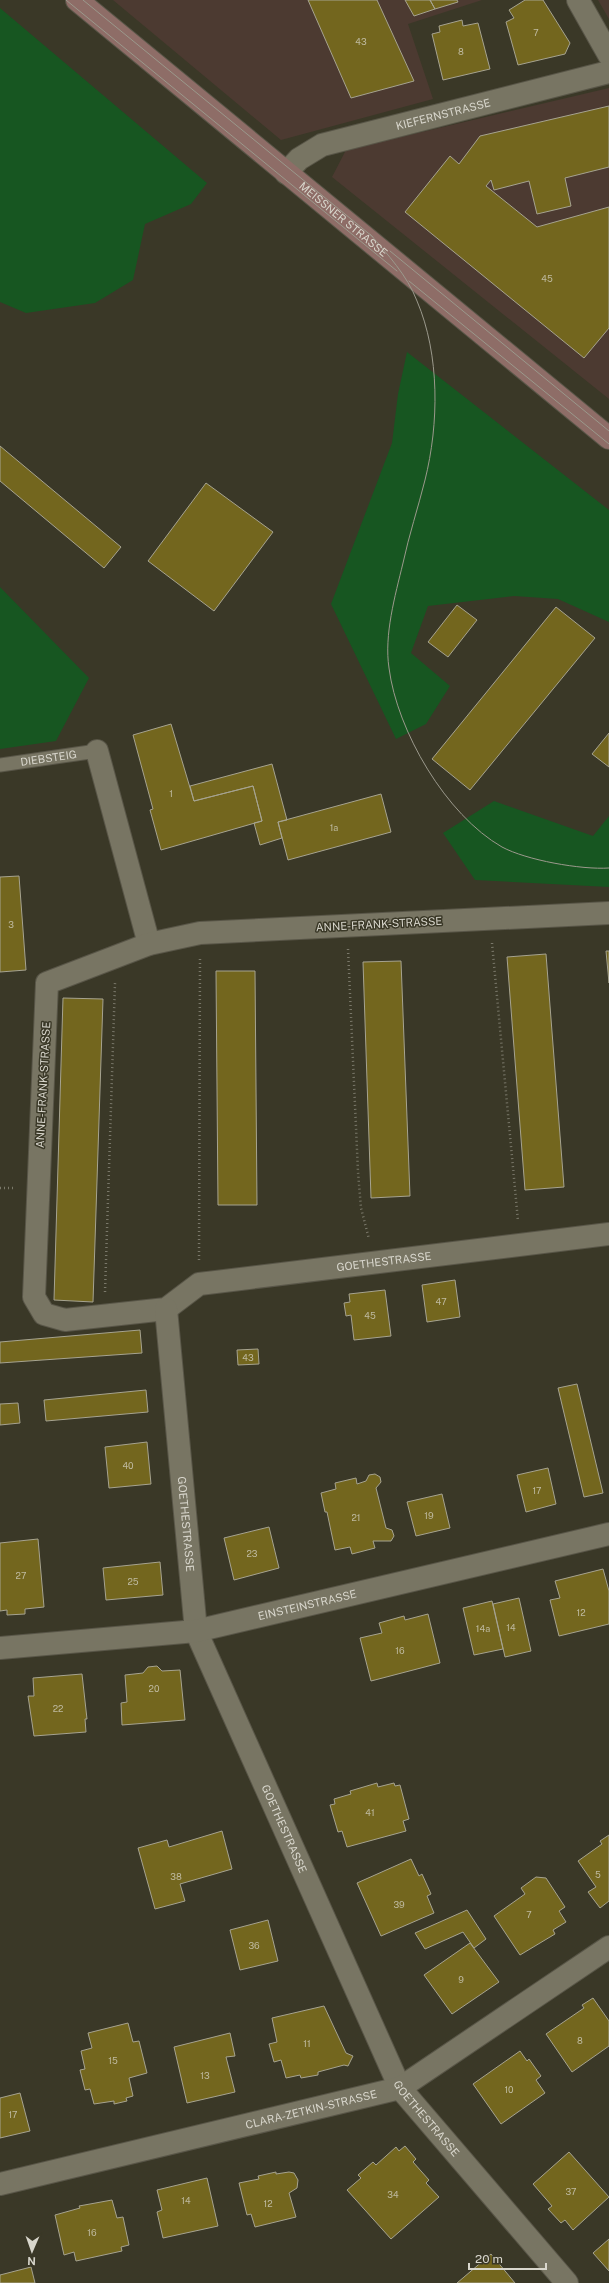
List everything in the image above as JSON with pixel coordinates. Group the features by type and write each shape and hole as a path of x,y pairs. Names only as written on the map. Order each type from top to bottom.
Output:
{"main road":[{"name":"MEISSNER STRASSE","path":"77,0 609,438"}],"street":[{"path":"578,0 609,55"},
{"name":"KIEFERNSTRASSE","path":"286,173 300,159 322,145 609,72"},
{"path":"97,751 150,944"},
{"name":"ANNE-FRANK-STRASSE","path":"104,1316 65,1320 44,1314 34,1297 47,983 150,944 200,933 609,913"},
{"name":"GOETHESTRASSE","path":"199,1284 609,1234"},
{"path":"104,1316 166,1309 199,1284"},
{"name":"GOETHESTRASSE","path":"166,1309 196,1631 400,2088 567,2283"},
{"name":"EINSTEINSTRASSE","path":"0,1648 196,1631 609,1534"},
{"name":"CLARA-ZETKIN-STRASSE","path":"0,2184 400,2088 609,1947"}],"lane":[{"name":"DIEBSTEIG","path":"0,765 97,751"}],"path":[{"path":"490,919 520,1245"},
{"path":"347,926 358,1172 362,1208 375,1263"},
{"path":"199,1284 200,933"},
{"path":"104,1316 116,956"}],"shaded area":[{"path":"113,0 482,0 408,24 433,99 281,140"},
{"path":"598,0 609,0 609,19"},
{"path":"609,88 609,399 332,177 346,150"}],"green space":[{"path":"0,8 207,183 191,204 145,224 133,280 95,303 26,313 0,302"},
{"path":"407,352 609,510 609,622 558,599 514,596 428,606 411,653 450,686 426,724 396,739 331,604 392,443 398,394"},
{"path":"0,587 89,678 56,741 0,749"},
{"path":"494,801 593,836 609,816 609,887 475,880 443,833"}],"building":[{"path":"308,0 377,0 414,81 351,98"},
{"path":"405,0 430,0 435,9 414,16"},
{"path":"430,0 457,0 458,2 435,9"},
{"path":"525,0 543,0 570,43 565,54 518,65 506,22 514,18 509,10"},
{"path":"462,20 463,26 478,23 490,69 443,80 432,34 440,32 439,26"},
{"path":"609,106 609,167 565,178 571,206 537,214 529,181 494,190 491,180 486,186 537,227 609,207 609,328 584,358 405,212 450,156 459,164 480,136"},
{"path":"0,446 121,547 104,568 0,481"},
{"path":"206,483 273,532 214,611 148,561"},
{"path":"457,605 477,620 448,657 428,642"},
{"path":"556,607 595,638 470,790 432,759"},
{"path":"171,724 194,801 253,786 262,821 161,850 150,810 153,809 133,735"},
{"path":"609,733 609,767 592,754"},
{"path":"272,764 287,820 278,822 282,838 260,845 254,823 262,821 253,786 194,801 190,786"},
{"path":"381,794 391,832 288,860 278,822"},
{"path":"19,876 26,970 0,972 0,877"},
{"path":"606,951 609,951 609,983"},
{"path":"546,954 564,1187 525,1190 507,957"},
{"path":"401,961 410,1196 371,1198 363,962"},
{"path":"216,971 255,971 257,1205 218,1205"},
{"path":"63,998 103,999 93,1302 54,1300"},
{"path":"455,1280 460,1317 427,1322 422,1285"},
{"path":"385,1290 391,1336 354,1340 351,1315 346,1316 344,1303 350,1302 349,1294"},
{"path":"140,1330 142,1353 0,1363 0,1342"},
{"path":"258,1349 259,1364 238,1365 237,1350"},
{"path":"577,1384 603,1493 584,1497 558,1388"},
{"path":"146,1390 148,1412 46,1421 44,1400"},
{"path":"18,1403 20,1423 0,1425 0,1404"},
{"path":"147,1442 151,1484 109,1488 105,1447"},
{"path":"548,1468 556,1504 526,1512 517,1475"},
{"path":"375,1474 380,1477 381,1482 376,1488 386,1528 392,1530 394,1536 391,1541 373,1541 375,1548 352,1554 350,1547 335,1550 327,1512 325,1512 321,1493 336,1489 335,1483 356,1478 357,1484 366,1481 369,1475"},
{"path":"442,1494 450,1528 416,1536 407,1502"},
{"path":"269,1527 279,1568 234,1580 224,1538"},
{"path":"38,1539 44,1607 25,1609 25,1614 7,1615 7,1610 0,1611 0,1543"},
{"path":"160,1562 163,1595 106,1600 103,1568"},
{"path":"603,1569 609,1591 609,1624 559,1636 550,1600 560,1598 555,1581"},
{"path":"519,1598 531,1651 505,1657 493,1604"},
{"path":"492,1601 503,1649 474,1655 463,1608"},
{"path":"428,1614 440,1663 371,1681 360,1638 382,1633 379,1623 404,1616 405,1620"},
{"path":"157,1666 162,1671 180,1670 185,1720 122,1725 121,1703 127,1702 125,1675 143,1673 148,1667"},
{"path":"82,1674 87,1719 85,1719 86,1732 34,1736 28,1696 34,1696 33,1678"},
{"path":"377,1783 378,1787 394,1783 395,1786 400,1785 409,1819 403,1821 406,1831 347,1847 342,1831 338,1832 330,1805 335,1804 334,1799 351,1794 350,1791"},
{"path":"222,1831 232,1869 180,1884 185,1901 155,1909 138,1848 167,1840 169,1847"},
{"path":"609,1835 609,1901 600,1908 588,1892 596,1887 578,1861 602,1844 600,1841"},
{"path":"411,1859 419,1876 422,1874 431,1894 427,1896 434,1913 381,1936 357,1883"},
{"path":"536,1877 546,1878 565,1907 559,1911 566,1922 553,1930 555,1934 520,1955 494,1916 525,1894 521,1888"},
{"path":"467,1910 486,1939 474,1948 463,1932 425,1949 415,1933"},
{"path":"268,1920 278,1961 240,1970 230,1930"},
{"path":"470,1943 499,1982 452,2014 424,1975"},
{"path":"593,1998 609,2021 609,2046 572,2072 546,2034 584,2008 582,2005"},
{"path":"324,2006 346,2053 353,2056 348,2066 344,2065 318,2072 318,2075 301,2078 300,2075 286,2078 281,2060 274,2062 269,2044 277,2042 272,2018"},
{"path":"128,2023 133,2042 139,2041 147,2073 129,2078 133,2096 126,2098 127,2101 114,2104 114,2101 94,2104 90,2089 85,2090 80,2070 85,2069 81,2051 92,2048 88,2033"},
{"path":"230,2033 235,2056 226,2057 235,2092 187,2103 174,2047"},
{"path":"520,2051 527,2061 529,2059 541,2076 536,2080 545,2093 501,2124 473,2084"},
{"path":"20,2093 30,2131 0,2138 0,2098"},
{"path":"405,2146 416,2159 413,2162 429,2180 426,2183 439,2197 391,2239 347,2190 361,2178 358,2175 373,2162 376,2165 396,2147 399,2151"},
{"path":"569,2152 609,2197 573,2230 565,2220 561,2223 548,2209 552,2206 533,2184"},
{"path":"276,2172 276,2174 289,2172 294,2173 298,2180 297,2188 289,2193 296,2217 255,2227 251,2214 247,2215 239,2183 259,2179 258,2176"},
{"path":"207,2178 218,2226 163,2238 157,2212 162,2210 157,2190"},
{"path":"112,2200 117,2218 123,2217 129,2245 121,2247 122,2251 76,2261 74,2252 64,2255 55,2215 80,2208 79,2206"},
{"path":"609,2239 609,2271 593,2253"},
{"path":"491,2254 515,2283 457,2283"},
{"path":"31,2267 35,2283 0,2283 0,2275"}],"tram line":[{"path":"66,0 397,271"},
{"path":"83,0 373,237"},
{"path":"370,234 402,274 417,301 425,322 430,344 435,390 435,413 430,458 408,542 389,629 389,668 394,692 402,718 414,744 444,793 481,833 512,852 539,860 569,866 609,868"},
{"path":"390,251 609,431"},
{"path":"409,281 609,444"}]}
